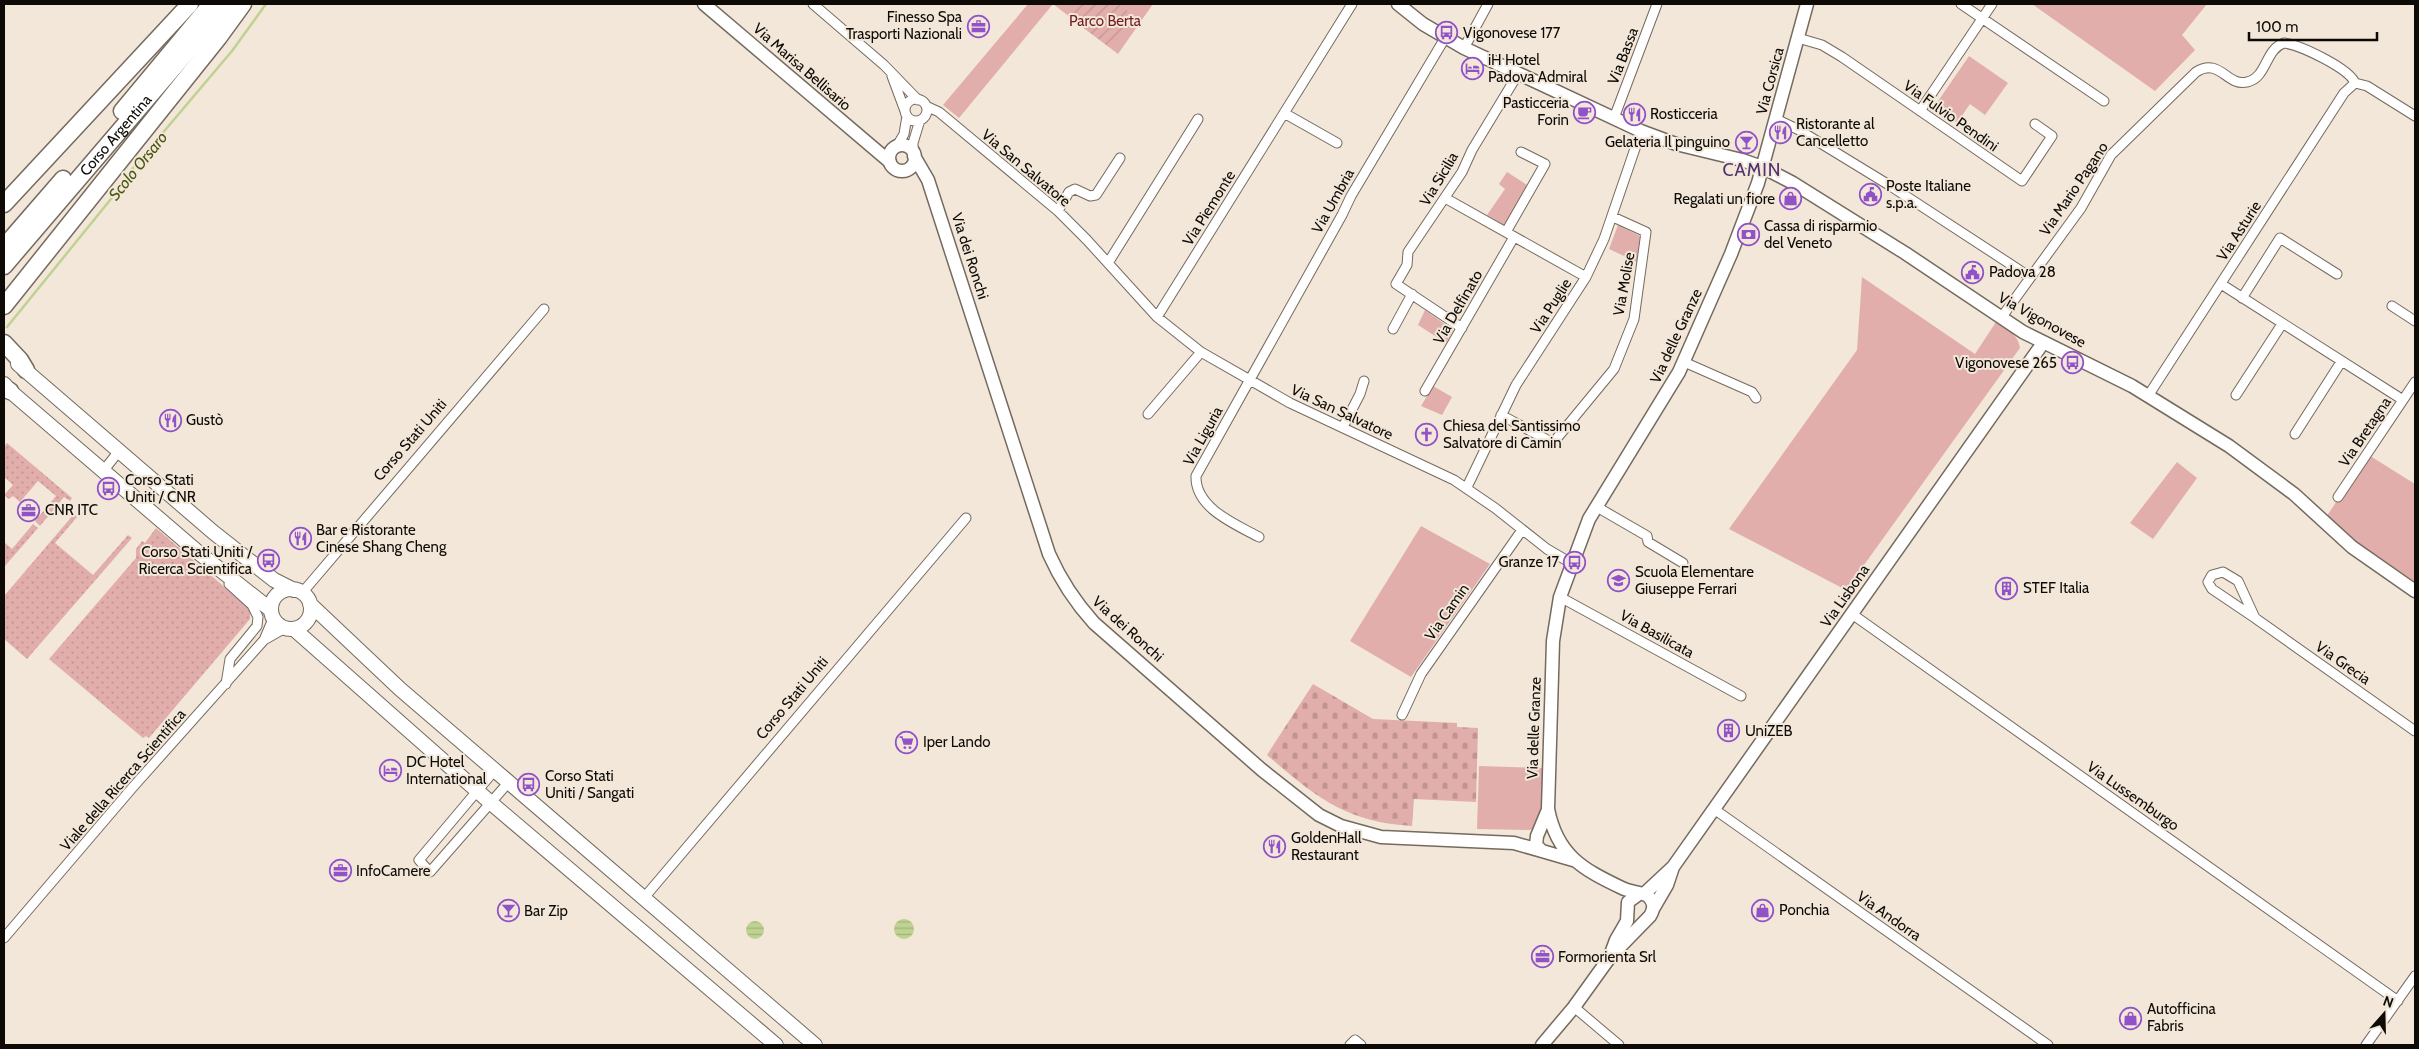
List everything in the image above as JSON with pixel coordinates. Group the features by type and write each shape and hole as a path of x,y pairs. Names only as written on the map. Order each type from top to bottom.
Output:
{"highway":[{"path":"4,204 190,4"},
{"name":"Corso Argentina","path":"4,247 94,144 211,4"},
{"name":"Corso Argentina","path":"4,266 228,4"},
{"path":"4,306 243,4"},
{"path":"4,343 20,360 26,370"}],"main road":[{"path":"4,352 213,532 274,580 302,596 400,689 815,1045"},
{"path":"6,387 776,1045"},
{"path":"281,622 276,596 284,590 302,596"},
{"path":"281,622 302,625 309,618 302,596"}],"street":[{"name":"Via Marisa Bellisario","path":"704,4 890,162"},
{"name":"Via San Salvatore","path":"813,4 884,65 892,76 918,100 939,112 1058,211 1157,317 1201,352 1250,381 1467,488 1522,530 1571,563"},
{"name":"Via Piemonte","path":"1157,317 1352,4"},
{"name":"Via Vigonovese","path":"1398,4 1423,24 1446,38 1518,74 1641,131 1676,144 1762,167 1839,211 2043,343 2148,396 2209,433 2263,470 2294,494 2352,547 2415,591"},
{"path":"1464,48 1488,4"},
{"name":"Via Bassa","path":"1614,118 1657,4"},
{"name":"Via Corsica","path":"1762,167 1807,4"},
{"path":"1961,4 2104,101"},
{"path":"1920,111 1992,4"},
{"name":"Via Umbria","path":"1250,381 1351,196 1446,38"},
{"name":"Via Fulvio Pendini","path":"1798,38 1829,49 2022,182 2052,136 2035,124"},
{"name":"Via Mario Pagano","path":"2002,318 2081,208 2111,155 2191,76 2205,68 2216,68 2239,82 2249,82 2257,78 2274,50 2281,44 2291,44 2346,72 2355,83"},
{"name":"Via Sicilia","path":"1462,328 1396,284 1407,265 1408,252 1445,198 1518,74"},
{"name":"Via San Salvatore","path":"892,76 906,113"},
{"path":"2355,83 2367,86 2415,116"},
{"name":"Via Asturie","path":"2148,396 2344,93 2355,83"},
{"path":"918,100 909,102 904,134 890,152 890,162 895,168 919,179 931,189"},
{"path":"902,170 911,166 914,154 913,143 926,106"},
{"path":"906,113 914,121 931,116 944,118"},
{"path":"1284,113 1337,143"},
{"path":"1108,264 1198,119"},
{"path":"1776,119 1799,130 1889,185 2030,277"},
{"name":"Via Puglie","path":"1467,488 1516,385 1586,276 1613,217 1641,131"},
{"name":"Via Marisa Bellisario","path":"856,134 896,146"},
{"path":"896,146 908,146 914,154"},
{"name":"Via Delfinato","path":"1425,391 1462,328 1545,164 1521,152"},
{"name":"Via dei Ronchi","path":"914,154 924,171 931,189 1040,528 1058,575 1074,601 1094,623 1257,766 1319,815 1353,831 1381,837 1514,843 1544,852"},
{"path":"1058,211 1069,192 1075,188 1092,197 1096,195 1120,158"},
{"name":"Via delle Granze","path":"1641,894 1598,876 1576,861 1556,837 1548,809 1553,641 1560,596 1589,519 1668,394 1684,362 1731,254 1762,167"},
{"path":"1445,198 1586,276"},
{"name":"Via Molise","path":"1501,415 1553,443 1614,369 1634,319 1646,232 1613,217"},
{"path":"2242,298 2280,238 2337,274"},
{"path":"2221,284 2403,400"},
{"path":"1392,329 1412,294"},
{"path":"2392,306 2415,321"},
{"name":"Corso Stati Uniti","path":"302,596 544,309"},
{"path":"2236,395 2282,324"},
{"name":"Via Lisbona","path":"1610,958 1616,940 1627,922 1631,898 1641,894 1673,867 2043,343"},
{"path":"1148,414 1201,352"},
{"path":"1684,362 1752,392 1756,398"},
{"path":"2295,434 2341,362"},
{"name":"Via Liguria","path":"1250,381 1196,476 1196,485 1200,496 1207,503 1227,519 1258,537"},
{"name":"Via Bretagna","path":"2338,497 2415,382"},
{"path":"1343,427 1367,384"},
{"path":"104,470 119,451"},
{"path":"1597,507 1647,536 1648,542 1683,563"},
{"name":"Corso Stati Uniti","path":"643,899 966,518"},
{"name":"Via Camin","path":"1402,715 1421,674 1522,530"},
{"path":"199,553 212,570 252,605 258,617 257,626 230,659 226,684"},
{"name":"Via Grecia","path":"2255,618 2238,581 2224,572 2212,575 2208,582 2212,589 2415,731"},
{"name":"Via Basilicata","path":"1560,596 1741,696"},
{"name":"Via Lussemburgo","path":"1852,614 2398,1000"},
{"name":"Viale della Ricerca Scientifica","path":"4,938 127,794 281,622"},
{"name":"Viale della Ricerca Scientifica","path":"264,640 281,622"},
{"path":"494,771 419,860 430,872 508,783"},
{"name":"Via delle Granze","path":"1538,834 1548,809"},
{"name":"Via Andorra","path":"1714,809 2048,1045"},
{"path":"1545,830 1556,837 1555,850 1544,852 1536,844 1538,834 1545,830"},
{"name":"Via dei Ronchi","path":"1514,843 1538,834"},
{"name":"Via delle Granze","path":"1544,852 1576,861"},
{"name":"Via Lisbona","path":"1542,1045 1564,1020 1610,958 1650,913 1667,885 1673,867"},
{"name":"Via delle Granze","path":"1598,876 1628,909"},
{"path":"1628,909 1636,919 1650,913 1651,900 1641,894"},
{"path":"2366,1045 2415,976"},
{"path":"1574,1007 1619,1045"},
{"name":"Via Lisbona","path":"1551,1045 1564,1020"},
{"path":"1350,1045 1355,1040 1361,1045"}],"green space":[{"path":"1028,4 1053,4 959,118 943,105"},
{"name":"Parco Berta","path":"1053,4 1153,4 1118,54"},
{"name":"Parco Berta","path":"1077,4 1118,4 1133,15 1109,47 1069,17"},
{"path":"2032,4 2207,4 2182,35 2195,50 2155,91"},
{"path":"1969,56 2008,83 1985,115 1970,104 1957,123 1934,107"},
{"path":"1507,172 1527,185 1504,225 1487,215 1505,189 1499,184"},
{"path":"1618,225 1640,236 1637,262 1609,249"},
{"path":"1862,277 1975,354 1996,322 2014,335 2020,348 1846,590 1729,529 1857,350"},
{"path":"1425,310 1453,330 1446,343 1418,325"},
{"path":"1433,386 1452,397 1442,415 1421,406"},
{"path":"7,443 72,498 70,501 64,497 40,526 35,521 56,496 38,481 20,502 13,496 9,499 4,495 13,485 4,477 4,447"},
{"path":"2367,454 2415,484 2415,584 2352,541 2327,516"},
{"path":"2177,462 2197,478 2153,539 2130,523"},
{"path":"74,514 77,517 55,543 93,575 128,535 132,538 27,659 4,639 4,596"},
{"path":"33,524 38,528 5,566 4,542 12,549"},
{"path":"1421,526 1490,564 1411,677 1350,641"},
{"path":"156,528 250,609 250,619 149,738 146,736 143,738 49,659 136,558 136,549 142,541 145,543"},
{"path":"1313,684 1373,719 1457,723 1457,727 1478,728 1476,802 1414,799 1412,826 1389,824 1368,819 1333,805 1317,795 1267,755"},
{"path":"1479,766 1543,768 1542,823 1537,829 1477,829"}],"shaded area":[{"path":"900,919 908,919 914,925 914,933 908,939 900,939 894,933 894,925"},
{"path":"755,921 761,924 764,930 761,936 755,939 749,936 746,930 749,924"}],"waterway":[{"name":"Scolo Orsaro","path":"7,327 115,194 133,168 232,51 266,4"}],"place":[{"name":"Finesso Spa Trasporti Nazionali","path":"978,26"},
{"name":"Vigonovese 177","path":"1447,33"},
{"name":"iH Hotel Padova Admiral","path":"1472,69"},
{"name":"Pasticceria Forin","path":"1585,112"},
{"name":"Rosticceria","path":"1634,114"},
{"name":"Ristorante al Cancelletto","path":"1780,133"},
{"name":"Gelateria Il pinguino","path":"1746,142"},
{"name":"Poste Italiane s.p.a.","path":"1870,195"},
{"name":"Regalati un fiore","path":"1791,199"},
{"name":"Cassa di risparmio del Veneto","path":"1748,235"},
{"name":"Padova 28","path":"1973,272"},
{"name":"Vigonovese 265","path":"2073,363"},
{"name":"Gustò","path":"170,420"},
{"name":"Chiesa del Santissimo Salvatore di Camin","path":"1427,435"},
{"name":"Corso Stati Uniti / CNR","path":"109,489"},
{"name":"CNR ITC","path":"29,510"},
{"name":"Bar e Ristorante Cinese Shang Cheng","path":"300,539"},
{"name":"Corso Stati Uniti / Ricerca Scientifica","path":"268,561"},
{"name":"Granze 17","path":"1575,562"},
{"name":"Scuola Elementare Giuseppe Ferrari","path":"1619,581"},
{"name":"STEF Italia","path":"2007,588"},
{"name":"UniZEB","path":"1729,731"},
{"name":"Iper Lando","path":"907,742"},
{"name":"DC Hotel International","path":"390,771"},
{"name":"Corso Stati Uniti / Sangati","path":"529,785"},
{"name":"GoldenHall Restaurant","path":"1275,847"},
{"name":"InfoCamere","path":"340,871"},
{"name":"Ponchia","path":"1763,910"},
{"name":"Bar Zip","path":"508,911"},
{"name":"Formorienta Srl","path":"1542,957"},
{"name":"Autofficina Fabris","path":"2131,1018"}],"district":[{"name":"CAMIN","path":"1752,170"}]}
